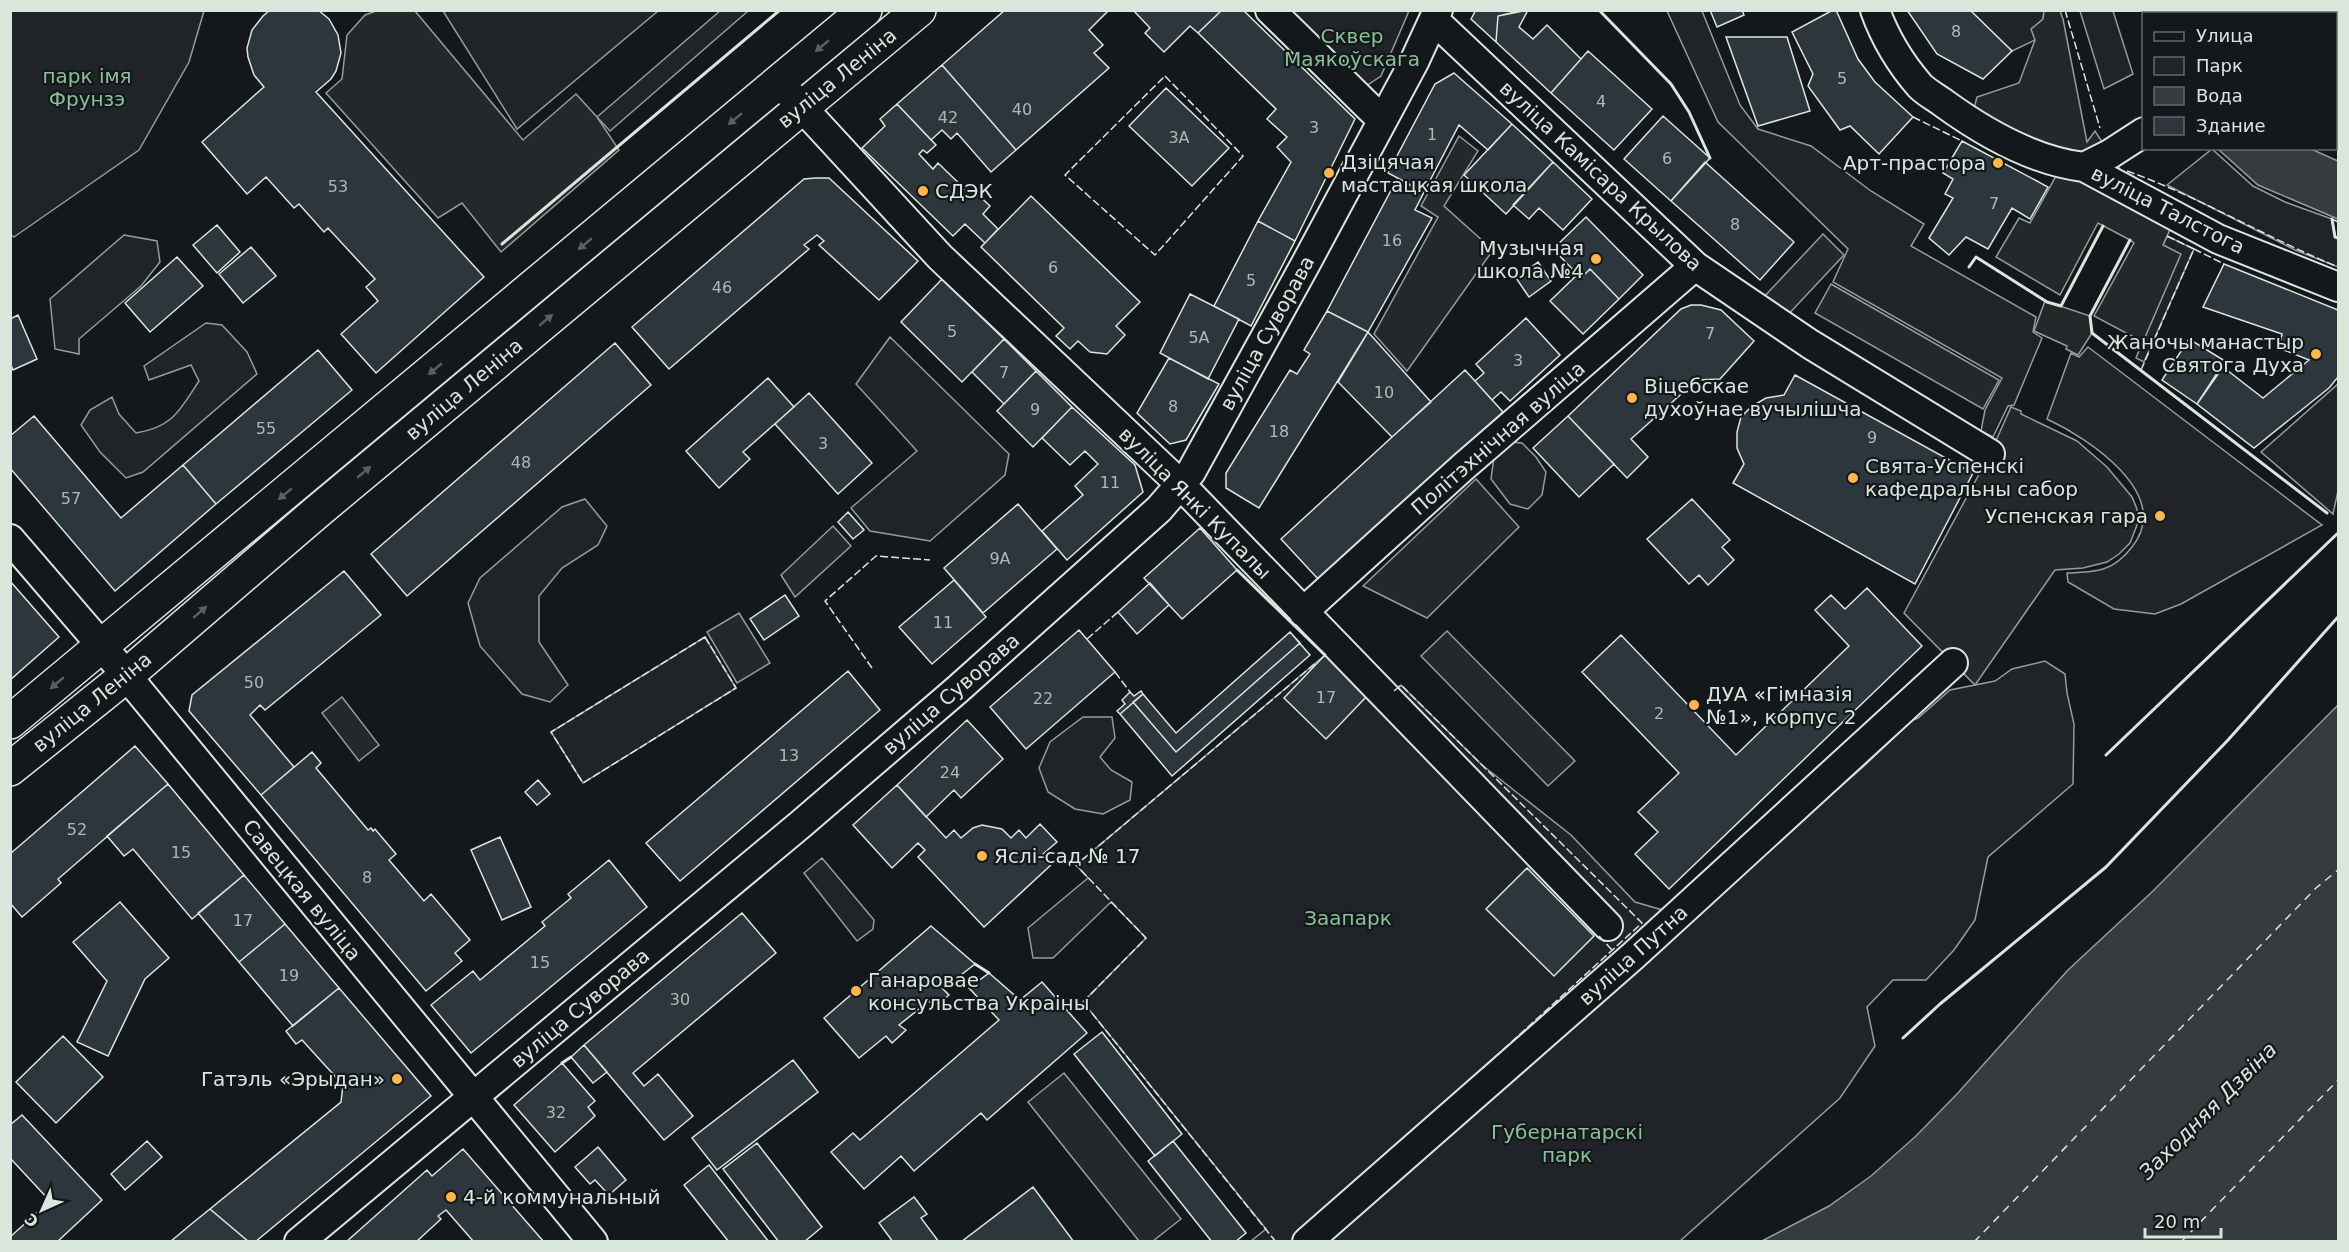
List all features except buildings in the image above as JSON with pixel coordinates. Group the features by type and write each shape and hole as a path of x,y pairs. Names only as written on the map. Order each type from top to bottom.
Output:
{"main road":[{"name":"вуліца Леніна","path":"10,722 864,10"},
{"name":"вуліца Леніна","path":"10,769 126,676 309,518 919,10"}],"street":[{"path":"1270,10 1382,120"},
{"name":"вуліца Талстога","path":"1875,10 1886,39 1921,87 1970,123 2062,165 2084,167 2218,239 2338,287"},
{"name":"вуліца Суворава","path":"299,1242 801,824 958,689 1159,509 1191,472 1414,62 1436,15"},
{"name":"вуліца Камісара Крылова","path":"1436,15 1624,200 1695,266 1810,345 1990,454"},
{"name":"вуліца Янкі Купалы","path":"780,82 801,108 940,256 1180,484 1608,926"},
{"path":"2084,167 2110,154 2142,133"},
{"name":"Політэхнічная вуліца","path":"1303,612 1463,467 1695,266"},
{"name":"Савецкая вуліца","path":"10,539 102,646 593,1242"},
{"name":"вуліца Путна","path":"1307,1242 1633,956 1953,663"}],"green space":[{"name":"парк імя Фрунзэ","path":"10,11 204,11 189,62 139,150 14,237 10,235"},
{"path":"443,11 658,11 517,129"},
{"path":"720,11 748,11 610,131 597,117"},
{"name":"Сквер Маякоўскага","path":"1263,11 1409,11 1381,76 1348,98"},
{"path":"1667,11 1702,11 1740,105 1758,129 1811,146 1871,191 1924,224 1911,246 2036,317 2033,332 2042,338 2014,405 2008,406 1993,437 1981,431 1985,410 2002,378 1833,282 1848,249 1718,122"},
{"path":"1970,11 2044,11 2035,40 2012,51"},
{"path":"2080,11 2113,11 2133,74 2104,89"},
{"path":"2213,150 2253,186 2285,202 2332,219 2335,236 2338,238 2338,267 2295,250 2167,185"},
{"path":"124,235 157,241 160,262 141,286 79,339 79,354 55,349 50,299"},
{"path":"2167,236 2194,249 2144,362 2136,358 2180,254 2163,245"},
{"path":"206,323 222,325 247,352 257,374 143,472 126,478 100,452 81,425 90,410 112,397 119,414 136,433 167,422 180,409 199,381 191,365 149,380 144,366"},
{"path":"890,337 1009,454 1005,475 930,541 870,531 851,508 917,451 856,384"},
{"path":"2088,347 2322,525 2181,604 2155,614 2114,609 2068,582 2067,573 2095,571 2118,561 2132,547 2142,527 2142,507 2134,488 2121,470 2083,440 2047,419 2071,353 2079,357"},
{"path":"2338,384 2338,491 2333,514 2261,452"},
{"path":"1511,442 1522,443 1536,457 1546,472 1542,495 1528,509 1510,504 1491,479 1494,457"},
{"path":"585,499 607,526 598,545 562,568 539,596 539,642 568,685 550,702 522,694 480,646 468,603 480,578 562,507"},
{"path":"705,637 736,688 583,783 551,732"},
{"path":"1325,655 1379,707 1401,685 1482,765 1571,835 1635,902 1690,918 1863,767 1911,721 1918,718 1950,690 1995,681 2012,669 2045,661 2065,674 2074,724 2073,784 1988,857 1975,920 1954,950 1926,980 1893,980 1867,1007 1875,1046 1840,1098 1680,1241 1251,1241 1266,1229 1083,1002 1146,938 1111,902 1053,958 1033,958 1028,928 1088,878 1076,865"},
{"path":"1083,717 1112,717 1115,738 1100,757 1111,770 1132,782 1130,800 1103,814 1075,809 1048,792 1039,768 1050,742"},
{"path":"822,858 874,920 873,929 857,941 804,873"}],"shaded area":[{"path":"376,11 415,11 523,140 576,94 597,117 619,150 501,252 462,203 438,218 326,93 342,79 347,35 365,15"},
{"path":"2044,11 2060,11 2063,19 2087,142 2095,131 2123,174 2180,208 2163,245 2181,254 2143,342 2094,316 2134,243 2130,240 2098,223 2060,295 1996,257 2019,218 2030,223 2062,165 1970,123 1977,97 2019,83 2035,40 2031,29 2043,19"},
{"path":"1459,136 1478,151 1444,206 1493,250 1407,371 1374,334 1438,217 1421,206"},
{"path":"1823,234 1844,255 1783,320 1760,301"},
{"path":"1831,284 1999,380 1983,409 1815,313"},
{"path":"2045,301 2090,316 2092,333 2078,355 2066,349 2067,346 2034,331"},
{"path":"2011,407 2077,441 2107,467 2132,497 2137,509 2137,525 2130,543 2107,562 2083,568 2055,570 1975,685 1904,613 1990,454"},
{"path":"1476,479 1519,527 1427,618 1363,586"},
{"path":"833,526 851,546 795,597 781,575"},
{"path":"739,613 770,663 737,683 707,632"},
{"path":"1447,631 1575,761 1548,786 1421,656"},
{"path":"342,697 379,745 359,761 322,713"},
{"path":"1064,1073 1181,1219 1153,1241 1139,1241 1028,1102"}],"water":[{"path":"2219,150 2313,150 2338,161 2338,219 2258,185"},
{"name":"Заходняя Дзвіна","path":"2338,705 2338,1241 1762,1241 1829,1206 1871,1176 1916,1136 1957,1094 2068,970 2153,891"}],"ferry route":[{"path":"1974,1242 2316,888 2338,870"},
{"path":"2181,1242 2338,1080"}],"fence":[{"path":"2065,10 2100,128"},
{"path":"1165,76 1243,156 1155,255 1065,175 1165,76"},
{"path":"1913,117 1962,141"},
{"path":"2127,171 2181,193 2338,267"},
{"path":"2332,219 2338,222"},
{"path":"2167,236 2194,249"},
{"path":"2141,370 2194,249 2224,264"},
{"path":"872,668 825,601 876,556 930,560"},
{"path":"1087,639 1118,612"},
{"path":"705,637 736,688 583,783 551,732 705,637"},
{"path":"1276,1242 1083,1002 1146,938 1076,865 1317,662"},
{"path":"1115,672 1130,692"},
{"path":"1394,691 1401,685 1642,923 1483,1068"},
{"path":"1599,936 1613,951"}],"wall":[{"path":"502,244 780,10"},
{"path":"1599,10 1671,84 1689,112 1710,158"},
{"path":"2332,219 2335,237 2338,238"},
{"path":"1969,267 1976,257 2047,302 2061,306 2103,226"},
{"path":"2130,240 2090,316 2092,333 2327,513"},
{"path":"2106,755 2338,533"},
{"path":"1237,570 1325,655"},
{"path":"1903,1038 1940,1004 2106,867 2228,740 2338,617"},
{"path":"975,964 989,973"},
{"path":"562,1063 571,1057"}],"place":[{"name":"Арт-прастора","path":"1998,163"},
{"name":"Дзіцячая мастацкая школа","path":"1329,173"},
{"name":"СДЭК","path":"923,191"},
{"name":"Музычная школа №4","path":"1596,259"},
{"name":"Жаночы манастыр Святога Духа","path":"2316,354"},
{"name":"Віцебскае духоўнае вучылішча","path":"1632,398"},
{"name":"Свята-Успенскі кафедральны сабор","path":"1853,478"},
{"name":"Успенская гара","path":"2160,516"},
{"name":"ДУА «Гімназія №1», корпус 2","path":"1694,705"},
{"name":"Яслі-сад № 17","path":"982,856"},
{"name":"Ганаровае консульства Украіны","path":"856,991"},
{"name":"Гатэль «Эрыдан»","path":"397,1079"},
{"name":"4-й коммунальный","path":"451,1197"}],"park label":[{"name":"Заапарк","path":"1348,918"},
{"name":"Губернатарскі парк","path":"1567,1144"}]}
